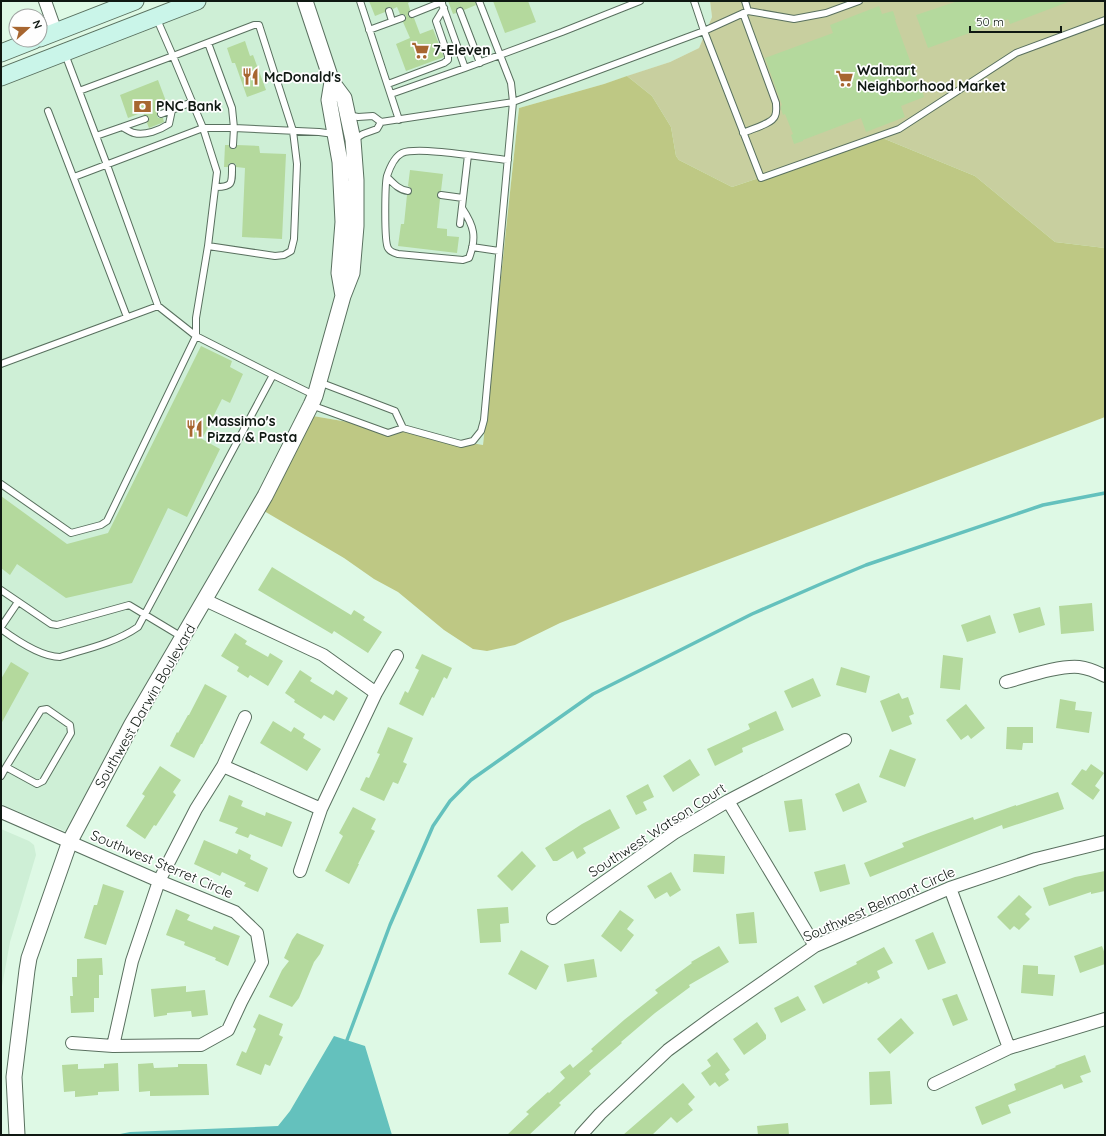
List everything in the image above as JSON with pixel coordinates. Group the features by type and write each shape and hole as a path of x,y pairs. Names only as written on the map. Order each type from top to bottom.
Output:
{"main road":[{"path":"48,35 135,1"},
{"path":"1,77 197,1"},
{"path":"24,68 56,32"},
{"path":"1,53 14,48"}],"street":[{"path":"45,1 56,32"},
{"name":"Southwest Darwin Boulevard","path":"17,1135 14,1077 29,958 70,841 132,724 184,638 265,496 315,394 343,296 352,274 356,226 356,180 353,140 344,98 332,82 305,1"},
{"name":"Southwest Darwin Boulevard","path":"332,82 328,100 336,134 340,162 343,222 339,273 343,296"},
{"path":"206,600 323,655 376,693"},
{"path":"300,871 321,809 376,693 397,656"},
{"path":"1006,682 1065,667 1088,669 1105,676"},
{"path":"113,1046 132,961 159,881 196,809 223,766 245,717"},
{"name":"Southwest Watson Court","path":"553,918 674,833 728,802 845,740"},
{"path":"223,766 321,809"},
{"path":"728,802 815,946"},
{"name":"Southwest Sterret Circle","path":"1,812 159,881 235,912 257,932 262,962 228,1030 201,1045 113,1046 72,1043"},
{"name":"Southwest Belmont Circle","path":"581,1135 600,1114 668,1050 815,946 950,888 1036,858 1105,842"},
{"path":"950,888 1009,1048"},
{"path":"934,1084 1009,1048 1105,1019"}],"lane":[{"path":"360,1 399,120"},
{"path":"64,53 107,165 158,306 196,336 273,375 315,394 388,433 403,428 461,444 473,441 481,431 484,420 513,102 511,83 479,1"},
{"path":"391,94 480,63 640,1"},
{"path":"694,1 704,31 761,178 899,129 1016,53 1105,20"},
{"path":"743,133 769,122 775,118 777,112 776,104 746,12 745,1"},
{"path":"348,114 358,118 373,116 381,122 513,102 704,31 746,12 794,19 826,13 859,1"},
{"path":"388,84 444,63 448,60 436,21 442,4"},
{"path":"412,14 442,4"},
{"path":"442,4 465,68"},
{"path":"389,11 392,21"},
{"path":"460,11 480,63"},
{"path":"1,484 71,533 101,525 107,521 196,336 196,318 208,246 217,172 203,128 174,56 156,17"},
{"path":"370,30 402,18"},
{"path":"79,91 254,25 259,25 294,131 296,164 294,239 291,250 284,254 275,256 208,246"},
{"path":"208,43 232,108 234,128 233,145"},
{"path":"161,114 192,102"},
{"path":"122,127 133,133 142,134 161,129 169,124 172,110"},
{"path":"48,111 127,318"},
{"path":"96,136 145,119"},
{"path":"353,140 363,134 377,129 381,122"},
{"path":"74,177 203,128 234,128 336,134"},
{"path":"462,208 470,219 473,228 472,247 469,258 463,260 398,254 392,252 388,248 385,233 387,177 392,163 397,156 407,152 422,151 508,160"},
{"path":"460,224 468,156"},
{"path":"216,187 226,187 230,185 232,182 232,167"},
{"path":"387,177 397,187 404,191 408,191"},
{"path":"441,195 463,198"},
{"path":"472,247 499,251"},
{"path":"1,364 158,306"},
{"path":"18,602 1,628 15,640 52,657 60,657 110,642 138,627 273,375"},
{"path":"315,394 396,411 403,428"},
{"path":"1,590 51,624 57,625 129,605 184,638"},
{"path":"1,776 6,767 41,710 47,709 70,725 71,732 43,781 37,784 6,767"}],"shaded area":[{"path":"186,1 298,1 324,84 333,163 336,222 336,296 309,394 259,494 67,832 1,804 1,73"},
{"path":"313,1 710,1 712,17 699,48 670,62 604,84 519,108 483,445 313,416 348,301 350,301 363,226 339,76 337,76"},
{"path":"710,1 1105,1 1105,248 1055,242 975,176 880,137 732,187 679,160 676,156 671,127 652,96 627,76 670,62 699,48 712,17"},
{"path":"1,829 29,841 34,845 36,855 10,942 1,992"}],"green space":[{"path":"627,76 652,96 671,127 676,156 679,160 732,187 880,137 975,176 1055,242 1105,248 1105,417 560,623 515,645 487,651 473,649 444,630 398,592 374,579 344,558 264,511 313,416 483,445 519,108"}],"water":[{"path":"334,1036 365,1046 392,1135 115,1135 130,1132 278,1126 290,1111"}],"building":[{"name":"7-Eleven","path":"369,1 412,1 408,3 410,10 408,16 414,18 420,34 433,29 444,57 406,71 396,44 410,38 403,22 406,19 406,16 400,14 397,7 393,9 390,7 386,8 385,12 375,16"},
{"path":"448,1 475,1 476,5 464,10 462,7 458,7 456,13 453,14"},
{"path":"493,1 528,1 536,22 505,33"},
{"path":"958,1 1068,2 1010,24 1008,19 928,48 916,15"},
{"name":"Walmart Neighborhood Market","path":"879,6 882,14 893,11 924,97 901,106 905,117 866,132 861,118 794,144 791,135 793,134 785,114 783,115 781,109 782,105 765,58 833,33 830,25"},
{"name":"McDonald's","path":"245,41 250,56 253,55 266,90 247,97 235,63 232,63 227,48"},
{"name":"PNC Bank","path":"158,80 167,104 159,107 157,115 158,118 163,118 164,122 149,128 147,123 149,117 144,115 143,112 128,118 120,95"},
{"path":"225,145 229,145 232,149 235,149 237,145 259,146 260,153 286,154 282,239 242,237 245,168 236,167 236,164 232,163 229,163 228,167 224,167"},
{"path":"410,170 443,174 441,191 438,192 437,195 440,199 437,228 447,229 447,236 459,237 457,253 398,246 401,224 404,224 407,195 411,194 412,191 408,186"},
{"path":"201,346 232,361 230,367 243,374 230,403 222,399 202,439 220,449 187,517 168,508 132,583 66,598 17,564 10,575 1,568 1,496 67,544 108,533"},
{"path":"272,567 351,615 354,610 365,617 363,620 382,632 368,653 334,631 332,634 258,590"},
{"path":"1092,603 1094,631 1061,634 1059,606"},
{"path":"1040,607 1045,625 1019,633 1013,614"},
{"path":"990,615 996,633 967,642 961,625"},
{"path":"235,633 247,641 245,644 268,657 270,653 283,661 268,686 250,675 248,678 237,671 239,667 221,656"},
{"path":"422,654 452,668 447,679 444,677 423,716 399,704 405,691 408,693 419,670 415,668"},
{"path":"943,655 963,658 960,690 940,688"},
{"path":"11,662 29,673 1,724 1,679"},
{"path":"841,667 870,676 866,693 836,685"},
{"path":"300,670 312,678 310,681 333,695 336,690 348,698 334,721 324,715 321,719 294,702 295,700 285,693"},
{"path":"813,678 821,696 792,708 784,691"},
{"path":"205,684 227,696 194,758 170,746 177,732 178,733 189,715"},
{"path":"899,693 902,699 908,697 914,714 909,716 912,724 892,732 880,701"},
{"path":"1060,699 1076,702 1075,710 1092,712 1089,733 1056,728"},
{"path":"966,704 985,728 971,739 968,735 961,740 946,720"},
{"path":"776,711 784,730 742,748 743,752 715,766 707,749 750,729 748,724"},
{"path":"273,721 291,732 294,727 305,734 303,738 321,749 307,771 260,743"},
{"path":"388,727 413,738 403,762 407,764 398,784 393,782 384,801 360,790 366,777 369,778 380,754 377,753"},
{"path":"1007,727 1033,727 1033,743 1023,743 1022,750 1006,749"},
{"path":"890,749 916,759 905,787 879,777"},
{"path":"690,759 700,775 673,792 663,776"},
{"path":"1091,764 1104,773 1095,786 1100,790 1093,800 1071,784 1082,769 1086,771"},
{"path":"160,766 181,780 173,792 176,795 156,826 154,825 145,839 126,826 145,796 142,794"},
{"path":"859,783 867,802 843,812 835,794"},
{"path":"648,784 654,797 643,802 647,810 636,815 626,796"},
{"path":"1058,792 1064,809 1003,829 1002,825 870,877 864,863 904,847 902,843 931,832 973,817 974,820"},
{"path":"229,795 243,801 241,806 265,816 266,812 292,822 282,847 250,834 248,838 235,833 238,828 219,821"},
{"path":"802,799 806,830 789,832 784,801"},
{"path":"353,807 376,819 371,829 375,831 349,884 325,871 343,836 339,833"},
{"path":"610,809 620,828 583,848 586,853 577,859 573,851 557,861 553,861 545,848 582,824"},
{"path":"204,840 237,854 239,849 251,855 250,859 268,868 258,892 244,886 246,883 222,872 220,876 194,864"},
{"path":"522,851 536,866 512,891 497,876"},
{"path":"694,854 725,856 724,874 693,872"},
{"path":"845,864 850,884 820,892 814,872"},
{"path":"1105,871 1105,891 1091,894 1091,892 1049,906 1043,888 1075,877"},
{"path":"671,872 681,890 670,897 667,892 655,899 647,886"},
{"path":"103,884 124,891 106,945 84,938 94,905 97,905"},
{"path":"1019,895 1032,907 1025,914 1030,919 1019,930 1014,926 1010,930 997,917"},
{"path":"508,907 509,923 500,924 501,942 480,943 477,909"},
{"path":"176,909 190,915 187,920 212,930 214,926 240,936 228,966 215,960 216,958 184,945 185,942 166,935"},
{"path":"620,910 634,920 627,929 634,935 621,952 601,936"},
{"path":"754,912 757,943 739,944 736,914"},
{"path":"933,932 946,963 928,970 915,940"},
{"path":"297,933 324,945 314,962 299,998 292,1007 269,997 282,970 289,961 284,958 292,940"},
{"path":"719,946 729,962 689,985 690,987 655,1013 621,1042 622,1043 589,1071 591,1074 559,1103 561,1105 529,1135 507,1135 529,1114 526,1112 565,1078 560,1072 570,1064 573,1068 593,1051 591,1049 658,993 655,990 692,963 691,962"},
{"path":"1102,946 1105,954 1105,964 1080,973 1074,956"},
{"path":"884,947 893,963 877,971 880,978 868,984 867,982 823,1004 814,986 857,964 856,962"},
{"path":"521,950 549,966 536,990 508,974"},
{"path":"102,958 103,975 99,975 99,998 94,998 94,1012 71,1013 70,996 73,996 72,977 77,977 77,959"},
{"path":"594,959 597,977 567,982 564,964"},
{"path":"1023,965 1038,966 1038,974 1055,975 1053,996 1021,993"},
{"path":"186,986 186,992 205,990 208,1015 192,1017 191,1011 167,1013 167,1015 154,1017 151,989"},
{"path":"957,994 968,1020 953,1026 942,999"},
{"path":"798,996 806,1010 781,1023 774,1008"},
{"path":"259,1014 283,1024 279,1035 283,1037 270,1066 265,1064 261,1075 236,1065 242,1051 246,1053 256,1029 253,1027"},
{"path":"901,1018 914,1033 890,1054 877,1039"},
{"path":"757,1022 766,1035 766,1039 744,1055 733,1039"},
{"path":"717,1052 730,1070 725,1074 729,1080 719,1087 715,1082 710,1086 701,1073 711,1066 707,1060"},
{"path":"1085,1055 1091,1072 1080,1076 1083,1082 1064,1089 1062,1084 1008,1105 1011,1113 982,1125 975,1107 1016,1090 1014,1084"},
{"path":"118,1063 119,1091 98,1092 98,1095 75,1097 75,1091 64,1092 62,1065 78,1064 78,1069 104,1068 104,1064"},
{"path":"153,1063 154,1068 178,1067 178,1064 207,1064 209,1095 150,1096 150,1091 139,1092 138,1064"},
{"path":"890,1071 892,1104 870,1105 869,1072"},
{"path":"683,1083 695,1097 688,1104 693,1110 677,1123 671,1117 652,1135 623,1135"},
{"path":"788,1123 789,1135 758,1135 757,1126"}],"waterway":[{"path":"347,1040 390,925 433,826 450,801 471,780 593,694 752,614 866,565 1043,505 1105,493"}],"place":[{"name":"7-Eleven","path":"420,50"},
{"name":"McDonald's","path":"251,77"},
{"name":"Walmart Neighborhood Market","path":"844,78"},
{"name":"PNC Bank","path":"143,106"},
{"name":"Massimo's Pizza & Pasta","path":"194,429"}]}
